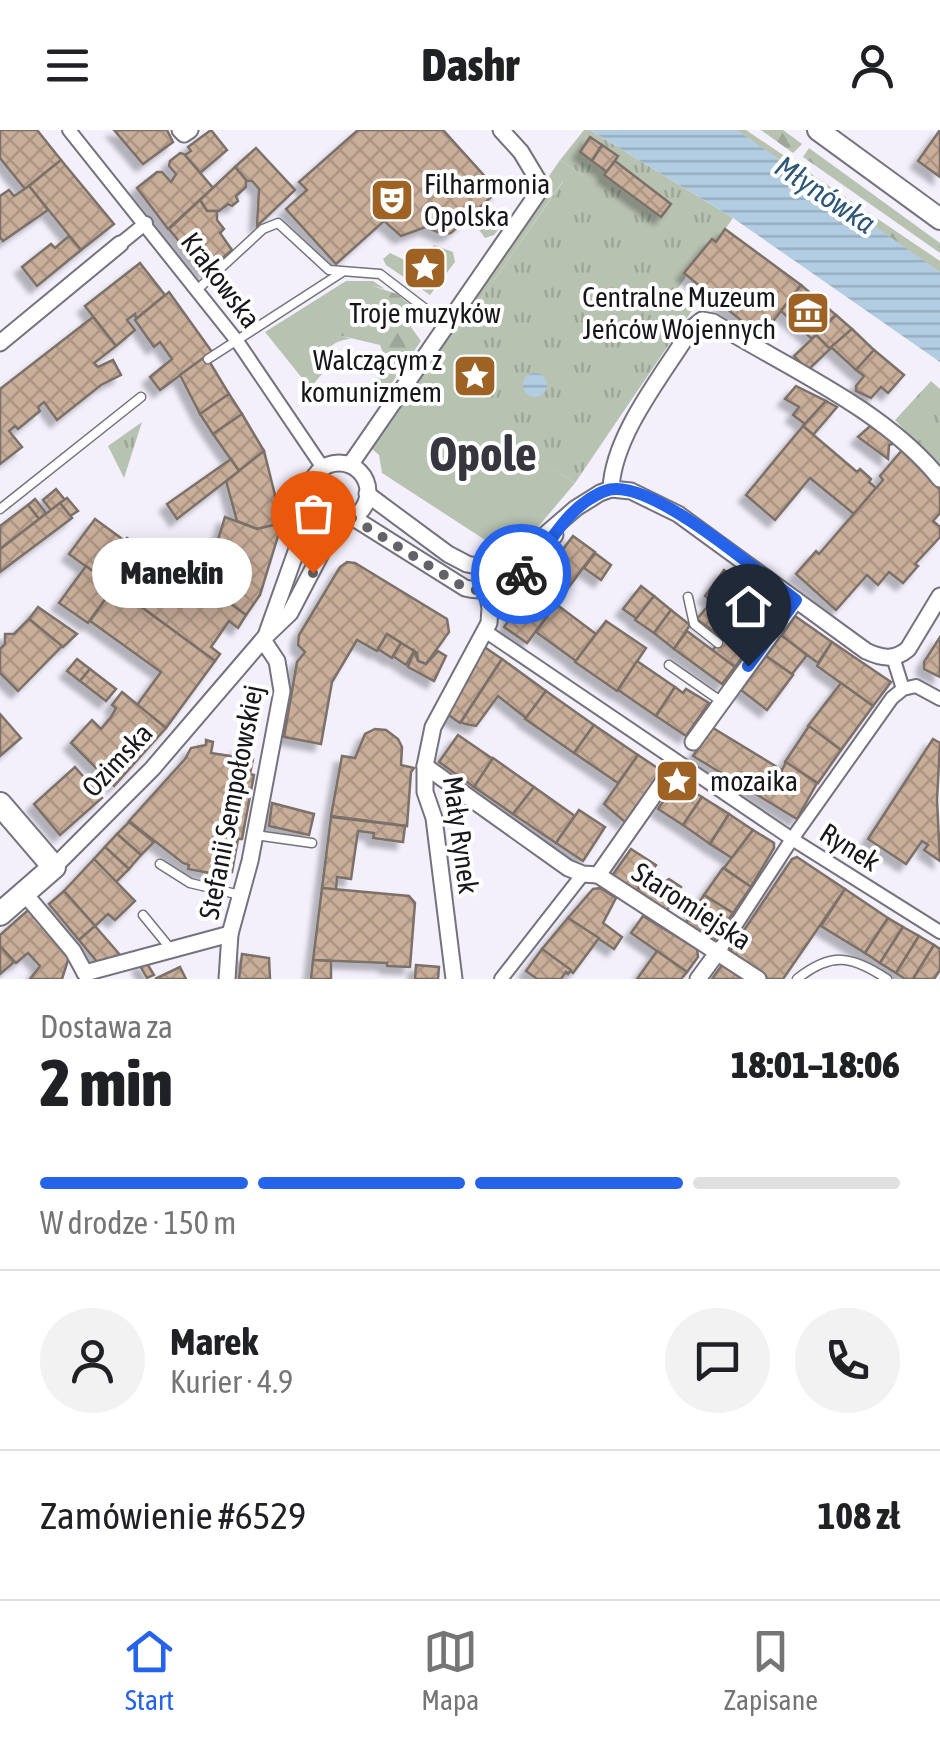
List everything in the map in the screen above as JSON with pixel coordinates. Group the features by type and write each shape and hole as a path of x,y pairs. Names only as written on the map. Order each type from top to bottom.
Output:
{"main road":[{"path":"0,804 54,867"},
{"name":"Ozimska","path":"0,914 54,867"}],"street":[{"name":"Krakowska","path":"69,130 198,288 323,468"},
{"path":"180,130 184,134 190,130"},
{"path":"350,465 542,187 521,152 500,130"},
{"path":"818,130 841,137 940,219"},
{"path":"0,343 146,223"},
{"path":"611,489 613,470 624,441 692,328 702,320 712,322 883,424 910,445 940,479"},
{"path":"576,508 530,566 507,584 486,592 465,588 345,519 326,518 312,504 311,484 323,468 350,465 363,476 368,494 448,554 482,567 524,552 576,508 611,489 630,491 663,504 866,651 882,658 908,649 940,596"},
{"path":"345,519 360,512 368,494"},
{"name":"Ozimska","path":"264,638 312,504"},
{"name":"Ozimska","path":"54,867 152,769 299,600 345,519"},
{"path":"425,766 433,726 490,616 482,567"},
{"path":"501,979 596,876 722,702 744,663 796,600"},
{"path":"485,631 673,769 792,840 698,979"},
{"name":"Stefanii Sempołowskiej","path":"227,979 230,934 282,691 277,662 264,638"},
{"path":"893,657 903,689 916,686 940,699"},
{"name":"Rynek","path":"903,689 892,698 792,840 940,932"},
{"name":"Mały Rynek","path":"425,766 568,868 596,876"},
{"name":"Mały Rynek","path":"425,766 425,792 434,818 454,979"},
{"name":"Staromiejska","path":"596,876 758,979"},
{"path":"25,894 73,951 82,976 230,934"}],"lane":[{"path":"198,288 271,223 278,222 329,270 380,274 431,313 455,315"},
{"path":"208,359 341,273"},
{"path":"0,509 141,397"},
{"path":"688,597 694,624 718,643"},
{"path":"669,664 722,702"},
{"path":"254,834 312,844"},
{"path":"160,864 190,884 240,896"},
{"path":"143,915 170,948"},
{"path":"797,979 824,960 841,959 872,969 887,979"}],"green space":[{"path":"584,130 590,130 733,218 716,242 712,240 674,294 693,309 575,483 422,384 564,180 584,190 584,176 560,160"},
{"path":"737,130 746,130 940,261 940,272"},
{"path":"737,130 743,130 843,196 940,266 940,272"},
{"path":"761,130 783,130 802,144 793,153"},
{"path":"809,148 940,243 940,253 803,157"},
{"path":"560,160 584,176 584,191 563,181 423,383 575,483 538,527 509,550 499,549 382,473 379,455 366,444"},
{"path":"496,207 502,209 505,221 494,235 485,238 479,230"},
{"path":"434,245 453,252 455,262 430,295 383,259 390,253 413,264"},
{"path":"346,281 373,281 385,289 373,286 342,336 351,339 328,349 322,360 322,374 310,388 265,332"},
{"path":"373,286 397,294 418,311 411,327 421,341 387,390 378,390 375,384 385,359 380,345 342,336 335,328 352,300"},
{"path":"931,381 940,389 940,467 895,420"},
{"path":"142,422 124,478 108,446"}],"water":[{"name":"Młynówka","path":"590,130 737,130 940,272 940,362 733,218"},
{"path":"535,373 544,376 544,394 535,397 526,394 523,385 526,376"}],"building":[{"path":"0,130 37,130 61,160 25,189 0,158"},
{"path":"114,130 167,130 173,142 143,164"},
{"path":"211,130 227,150 200,173 185,155 191,151 188,147"},
{"name":"Filharmonia Opolska","path":"358,130 443,130 498,191 444,235 426,227 401,236 384,221 336,264 286,209 307,190 299,182"},
{"path":"940,130 940,177 918,161"},
{"path":"590,137 602,145 592,161 580,152"},
{"path":"602,145 618,156 607,172 592,161"},
{"path":"256,148 295,190 257,226 259,189 235,167"},
{"path":"180,153 213,188 168,229 137,188 157,172 171,182 176,174 169,166 170,161"},
{"path":"61,160 114,224 81,250 29,186"},
{"path":"615,161 671,204 661,217 604,175"},
{"path":"235,167 246,180 246,187 236,196 238,201 219,211 207,211 200,200"},
{"path":"29,186 48,210 3,241 0,196 9,190 14,196"},
{"path":"200,200 207,211 217,211 217,220 224,229 220,233 232,250 205,273 169,229"},
{"path":"725,229 801,285 761,337 684,273"},
{"path":"69,236 81,250 37,286 22,267 51,244 55,248"},
{"path":"140,263 165,295 136,319 135,314 127,320 135,330 116,346 85,306"},
{"name":"Centralne Muzeum Jeńców Wojennych","path":"801,285 836,315 812,339 781,311"},
{"path":"169,292 212,352 160,390 150,377 172,359 160,342 154,347 135,320"},
{"path":"836,315 852,329 830,349 816,335"},
{"path":"93,317 116,346 94,363 98,367 113,360 121,375 101,385 57,420 44,402 38,407 40,411 18,429 15,426 9,431 22,447 0,464 0,389"},
{"path":"852,329 874,350 856,370 831,347"},
{"path":"816,335 830,349 808,370 794,356"},
{"path":"874,350 904,375 888,393 881,387 871,398 856,391 864,376 856,370"},
{"path":"206,356 229,394 200,414 180,375"},
{"path":"796,386 826,401 805,424 793,415 799,407 785,399"},
{"path":"229,394 242,414 213,434 200,414"},
{"path":"826,401 837,407 813,435 803,426"},
{"path":"242,414 264,451 239,471 213,434"},
{"path":"803,426 857,472 860,469 871,479 869,482 876,488 854,514 810,478 775,520 746,495"},
{"path":"870,426 895,443 889,445 888,459 858,437"},
{"path":"903,449 940,490 940,513 933,521 940,527 940,537 903,583 889,572 878,585 867,575 836,610 796,574 816,551 819,554 883,480 880,476"},
{"path":"264,451 282,523 257,529 237,521 226,481"},
{"path":"231,459 239,471 177,519 167,504"},
{"path":"56,489 65,500 51,510 43,500"},
{"path":"67,498 78,511 70,516 60,503"},
{"path":"35,499 46,513 39,519 28,505"},
{"path":"60,503 72,518 0,572 0,549"},
{"path":"28,505 39,519 0,549 0,526"},
{"path":"225,517 257,529 282,523 260,595 246,615 217,596 226,583 222,582 226,571 230,572 236,552 216,546"},
{"path":"95,519 125,541 127,538 135,543 132,546 154,557 151,560 174,577 181,567 246,615 238,628 229,621 211,647 220,654 215,661 69,554"},
{"path":"573,536 595,552 527,643 504,627"},
{"path":"595,553 611,565 601,580 584,568"},
{"path":"347,562 355,563 447,619 449,632 426,664 418,661 417,653 387,634 377,651 357,640 332,682 321,744 284,737 297,662 305,652 298,645 299,635 340,567"},
{"path":"86,566 114,587 88,623 59,603"},
{"path":"724,570 771,604 771,620 735,667 712,651 722,638 697,619 712,601 705,596"},
{"path":"641,586 654,596 637,619 623,609"},
{"path":"114,587 215,661 166,728 137,705 161,672 90,621"},
{"path":"654,596 671,610 654,633 635,620"},
{"path":"556,604 596,634 576,661 536,632"},
{"path":"38,607 77,634 63,647 29,619"},
{"path":"671,610 690,625 674,649 654,633"},
{"path":"795,616 832,642 818,663 781,636"},
{"path":"29,619 62,646 18,691 0,673 0,649 5,644 5,634 14,634"},
{"path":"606,621 646,648 617,691 575,662"},
{"path":"687,631 735,667 722,684 674,649"},
{"path":"387,634 401,643 392,658 378,649"},
{"path":"781,635 807,655 792,674 766,656"},
{"path":"940,637 940,677 924,669 924,662"},
{"path":"832,642 891,682 873,706 817,666"},
{"path":"401,643 414,651 406,665 393,656"},
{"path":"483,646 502,659 460,723 447,714"},
{"path":"414,651 418,661 426,664 438,651 446,656 434,681 408,667"},
{"path":"766,656 793,675 767,710 741,690"},
{"path":"77,659 90,669 80,681 67,671"},
{"path":"502,659 546,691 526,718 498,696 476,726 461,722"},
{"path":"637,661 675,687 656,716 618,690"},
{"path":"90,669 116,689 106,701 80,681"},
{"path":"841,683 873,706 841,750 808,726"},
{"path":"675,687 709,703 686,736 656,716"},
{"path":"546,691 594,725 574,753 525,719"},
{"path":"122,692 166,728 114,786 71,743 92,720 101,729"},
{"path":"0,714 21,738 0,756"},
{"path":"594,725 638,755 618,783 574,753"},
{"path":"809,726 841,750 818,783 785,762"},
{"path":"713,728 782,770 786,762 817,783 797,819 693,756"},
{"path":"375,729 386,730 398,739 402,747 401,765 414,768 407,826 331,816 342,756 355,758 365,734"},
{"path":"458,735 493,759 474,787 439,762"},
{"path":"933,739 940,743 940,861 924,850 928,845 922,841 906,864 868,839"},
{"path":"206,740 213,742 211,753 237,757 239,747 245,748 243,758 253,759 250,774 254,775 242,839 238,839 232,872 227,876 188,869 189,865 129,821 191,748 206,745"},
{"path":"638,755 662,771 625,822 604,804"},
{"path":"493,758 534,787 513,814 474,787"},
{"path":"75,767 102,798 60,835 34,804"},
{"path":"677,781 702,797 683,825 658,809"},
{"path":"534,787 575,816 556,843 513,814"},
{"path":"702,797 729,814 710,844 683,825"},
{"path":"272,803 314,814 309,835 269,826"},
{"path":"579,810 605,827 583,861 556,843"},
{"path":"729,814 753,830 732,858 710,844"},
{"path":"331,817 405,826 403,842 373,838 374,833 358,831 351,879 337,877 336,890 322,888"},
{"path":"129,822 154,842 141,855 117,834"},
{"path":"753,830 774,843 774,848 751,887 724,868"},
{"path":"117,834 141,855 129,869 105,847"},
{"path":"105,847 129,869 116,882 94,859"},
{"path":"631,849 656,865 636,892 612,876"},
{"path":"797,857 845,889 783,979 768,979 730,951"},
{"path":"94,859 135,901 115,920 108,914 95,926 64,891"},
{"path":"723,868 751,887 733,913 704,895"},
{"path":"650,874 663,883 669,879 681,887 666,912 636,892"},
{"path":"322,888 409,896 415,903 410,967 313,960"},
{"path":"600,888 616,898 603,923 622,937 614,949 568,918 593,889"},
{"path":"845,889 888,918 865,953 821,926"},
{"path":"64,891 95,926 79,940 49,904"},
{"path":"704,895 733,913 713,942 685,924"},
{"path":"27,911 34,912 70,954 62,979 30,979 40,966 28,953 16,963 0,946 0,935"},
{"path":"643,916 697,949 698,957 687,972 631,933"},
{"path":"568,918 599,938 573,973 542,949"},
{"path":"888,918 903,927 880,963 865,953"},
{"path":"95,926 121,956 98,963 79,940"},
{"path":"903,927 919,936 896,973 880,963"},
{"path":"919,936 934,945 913,979 905,979 896,973"},
{"path":"934,945 940,949 940,970 934,979 913,979"},
{"path":"0,946 14,962 0,974"},
{"path":"542,949 571,970 568,974 561,979 537,979 526,971"},
{"path":"657,951 687,972 681,979 637,979"},
{"path":"242,954 269,958 270,979 239,979"},
{"path":"313,960 331,961 331,979 311,979"},
{"path":"146,962 154,975 147,978 139,964"},
{"path":"416,965 439,967 438,979 415,979"},
{"path":"722,965 742,979 712,979"},
{"path":"180,967 186,979 155,979"}],"way so far":[{"path":"313,573 338,521 352,518 465,588 486,592 521,574"}],"place":[{"name":"Filharmonia Opolska","path":"392,200"},
{"name":"Troje muzyków","path":"425,268"},
{"name":"Centralne Muzeum Jeńców Wojennych","path":"808,313"},
{"name":"Walczącym z komunizmem","path":"475,376"},
{"name":"Manekin","path":"313,573"},
{"name":"mozaika","path":"677,781"}],"district":[{"name":"Opole","path":"483,454"}],"route":[{"path":"521,574 576,508 600,493 611,489 646,496 678,514 796,600 748,666"}]}
